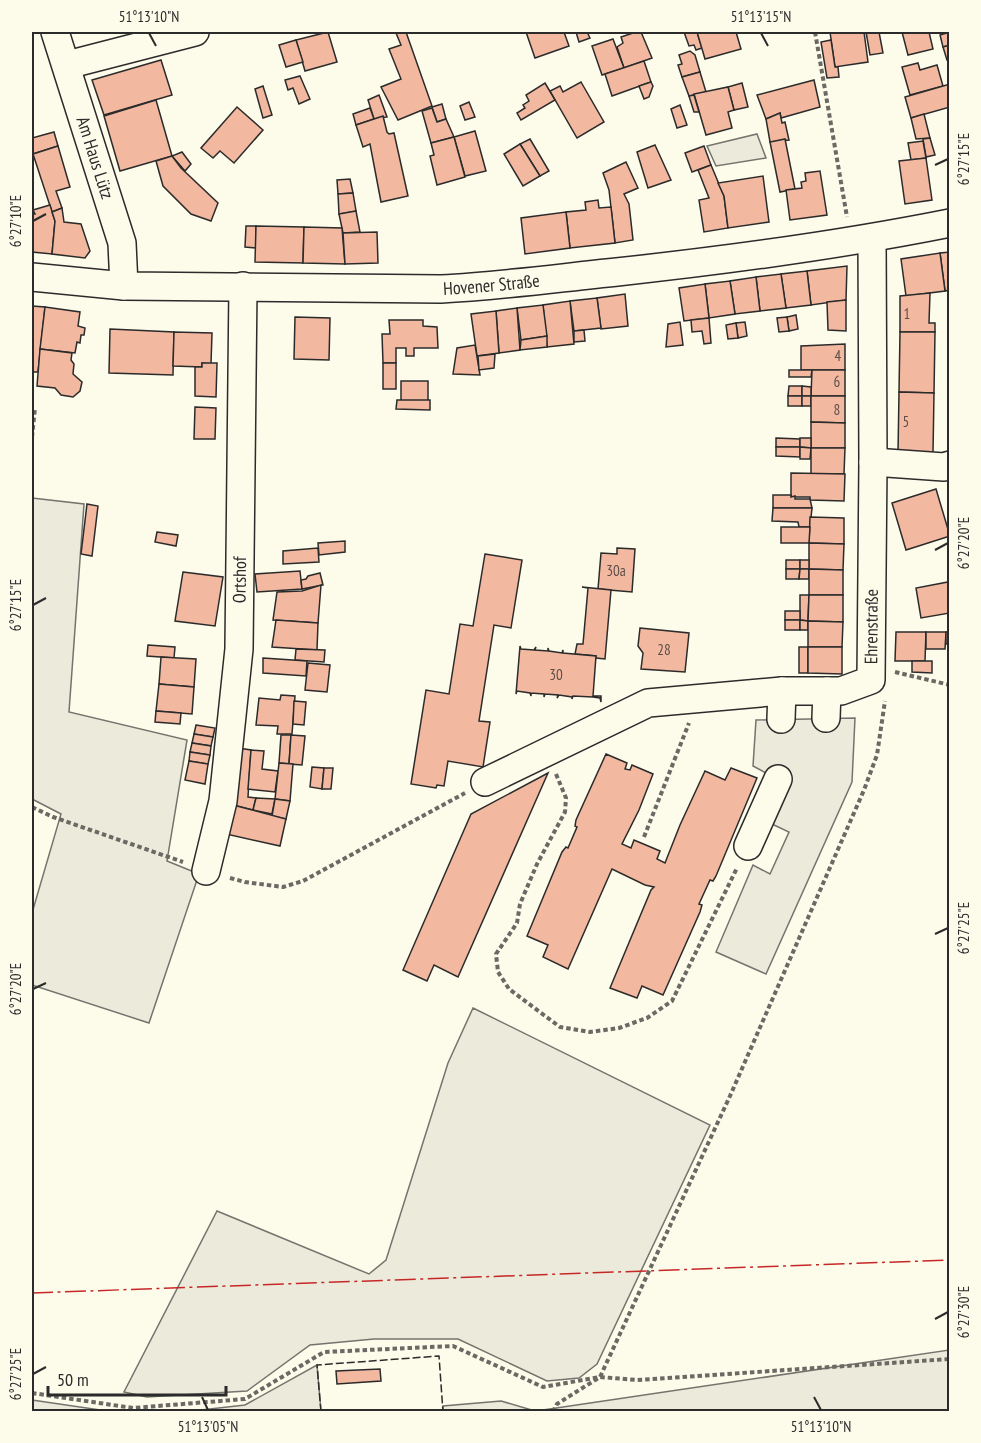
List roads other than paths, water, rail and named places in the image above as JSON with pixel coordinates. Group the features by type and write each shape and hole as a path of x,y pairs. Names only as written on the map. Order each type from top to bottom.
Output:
{"street":[{"name":"Am Haus Lütz","path":"55,32 122,243 124,286"},
{"path":"67,65 195,32"},
{"name":"Hovener Straße","path":"32,277 124,286 441,289 482,287 696,263 861,239 950,223"},
{"name":"Ehrenstraße","path":"485,782 648,703 782,691 842,691 871,680 873,462 861,239"},
{"name":"Ortshof","path":"207,871 223,801 239,649 243,286"},
{"path":"873,462 944,467 950,465"},
{"path":"781,719 782,691"},
{"path":"826,692 826,718"},
{"path":"748,846 778,779"}]}
